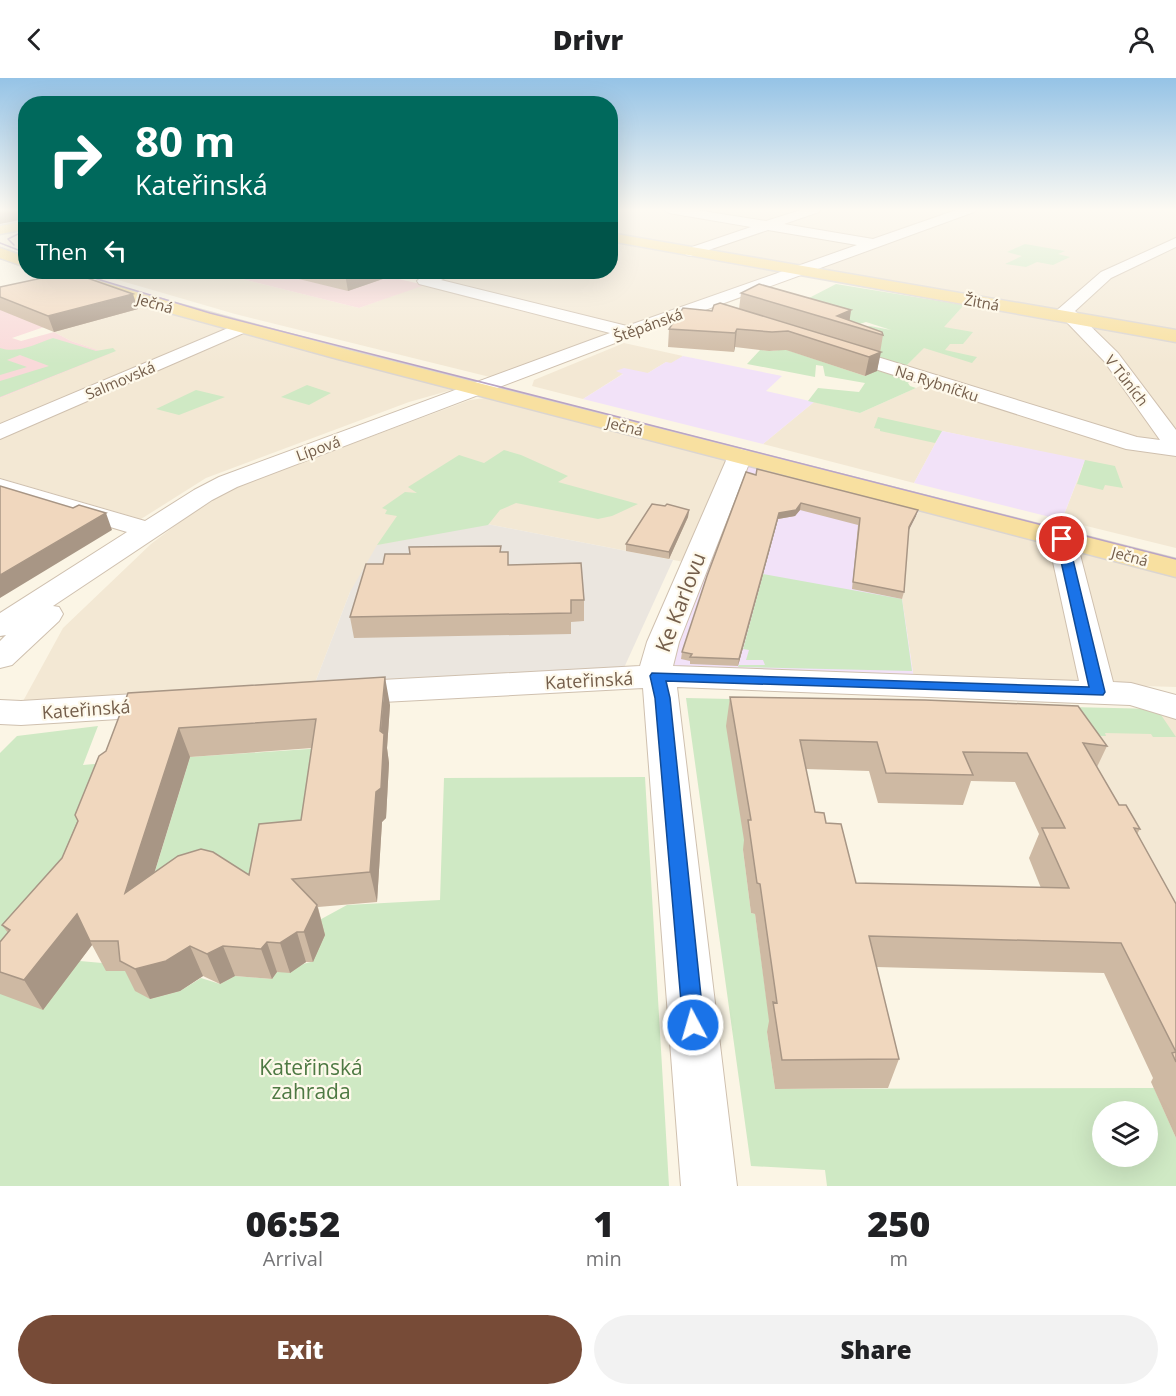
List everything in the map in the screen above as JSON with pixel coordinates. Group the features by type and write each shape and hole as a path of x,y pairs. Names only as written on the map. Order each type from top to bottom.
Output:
{"main road":[{"name":"Žitná","path":"739,261 1176,336"},
{"name":"Ječná","path":"78,279 240,328 487,385 740,456 1176,568"}],"street":[{"name":"Štěpánská","path":"487,385 823,261"},
{"path":"1074,318 1065,311 1106,275 1136,261"},
{"path":"0,295 71,279"},
{"path":"430,279 425,281 629,332"},
{"path":"700,306 727,315"},
{"name":"V Tůních","path":"1074,318 1114,362 1176,447"},
{"name":"Salmovská","path":"0,432 240,328"},
{"name":"Na Rybníčku","path":"815,344 1134,444 1176,447"},
{"name":"Lípová","path":"0,627 148,530 228,482 487,385"},
{"name":"Ke Karlovu","path":"709,1186 657,655 740,456"},
{"path":"0,486 148,530"},
{"name":"Lípová","path":"0,658 76,589 148,530"},
{"path":"1062,539 1098,692"},
{"name":"Kateřinská","path":"311,694 658,676 1098,692 1131,694 1174,707"},
{"name":"Kateřinská","path":"0,712 21,713 195,702"}],"shaded area":[{"path":"618,261 720,261 779,272 494,378 235,314 115,279 242,279 359,308 439,279 618,279"},
{"path":"763,261 1176,261 1176,333"},
{"path":"242,279 399,279 425,285 359,308"},
{"path":"966,303 1176,338 1176,548 1062,520 1085,461 942,431 914,483 763,444 814,402 860,413 936,379 905,367"},
{"path":"0,304 44,327 12,338 21,341 54,332 71,341 109,354 0,398"},
{"path":"146,306 455,389 409,402 206,478 141,519 0,478 0,398 108,354 71,341 54,332"},
{"path":"624,343 683,356 671,364 666,362 648,373 624,373 583,399 532,386 534,380"},
{"path":"683,356 782,376 766,391 814,402 763,444 583,399 623,374 616,371 624,368 648,373 666,362 671,363"},
{"path":"493,397 727,459 684,562 487,524 350,592 315,683 22,703 63,628 151,544 185,518 230,489 470,400"},
{"path":"942,431 1085,460 1062,520 914,483"},
{"path":"744,464 919,510 905,538 902,599 914,679 679,673 669,660"},
{"path":"919,510 1176,574 1176,687 914,679 902,599 905,538"},
{"path":"487,524 673,560 623,670 315,683 350,592 377,545"},
{"path":"1049,707 1176,715 1176,916"}],"green space":[{"path":"1012,261 1062,261 1053,265 1037,262 1026,267 1005,264"},
{"path":"836,284 964,305 944,327 973,332 963,344 950,344 945,350 977,357 972,363 924,348 905,367 832,341 870,326 891,330 866,322 853,326 779,292 809,298"},
{"path":"53,338 96,351 113,348 116,351 0,397 0,381 49,366 20,355 7,360 27,367 0,375 0,348 20,349"},
{"path":"784,349 865,376 878,370 912,381 908,383 916,388 860,413 808,401 818,388 859,392 865,383 825,376 823,366 816,365 815,377 747,364 760,350"},
{"path":"307,385 331,393 309,405 281,397"},
{"path":"196,390 225,397 179,415 156,409"},
{"path":"878,417 942,431 935,443 880,431 874,428"},
{"path":"504,450 568,476 558,482 638,504 612,516 598,519 516,503 500,510 488,525 377,545 397,516 385,514 387,510 382,508 405,492 417,493 408,487 459,455 484,463"},
{"path":"1085,460 1115,466 1123,488 1105,485 1103,490 1077,484"},
{"path":"763,574 902,599 912,671 738,667 739,665 765,665 763,660 746,660 749,650 743,649"},
{"path":"686,698 1157,709 1176,737 1153,737 1151,734 1105,733 1106,736 727,726 746,849 743,850 751,913 755,914 771,1032 767,1032 775,1089 1154,1088 1176,1138 1176,1186 827,1186 825,1170 751,1166"},
{"name":"Kateřinská zahrada","path":"98,726 83,765 127,761 80,961 102,963 133,971 150,999 180,991 201,978 220,984 235,976 272,979 277,972 289,971 313,962 314,923 347,905 440,900 444,778 645,777 669,1186 0,1186 0,753 17,736"},
{"path":"323,748 309,850 260,902 149,891 190,757"}],"building":[{"path":"37,279 90,279 133,294 48,316 0,297 0,287"},
{"path":"759,284 851,310 837,316 882,332 883,335 741,293"},
{"path":"720,303 881,352 869,357 788,331 737,329 735,333 669,329 683,308 712,311 714,305"},
{"path":"757,469 918,510 909,527 904,592 853,582 860,518 801,503 796,510 779,513 739,659 690,657 692,654 682,652 707,576 746,472 756,475"},
{"path":"0,486 73,508 79,505 106,513 0,575"},
{"path":"652,504 665,506 667,504 689,510 669,552 626,544"},
{"path":"501,546 500,552 508,552 508,565 581,563 584,600 571,600 571,613 350,617 366,564 383,564 385,554 410,554 409,547"},
{"path":"385,677 380,731 384,734 381,788 376,792 370,872 292,879 317,905 304,932 297,932 280,943 267,942 261,949 223,946 207,954 190,946 166,961 135,969 120,961 118,941 90,941 77,914 24,980 0,972 0,942 10,930 2,925 62,858 78,821 75,815 99,756 106,751 128,693","holes":["316,719 301,820 259,824 249,875 213,852 201,849 178,856 125,893 179,728"]},
{"path":"730,697 925,700 1078,706 1107,746 1083,743 1119,805 1126,805 1140,829 1134,828 1176,904 1176,1052 1121,943 869,936 899,1059 782,1060 773,1002 777,1003 760,884 757,883 748,820 751,820","holes":["800,740 877,742 886,773 973,775 963,752 1027,753 1065,828 1042,828 1069,888 856,883 841,824 826,823 824,813 815,812"]}],"tram line":[{"path":"97,279 210,313 1176,559"}],"route":[{"path":"693,1025 663,698 658,676 1098,692 1062,539"}]}
